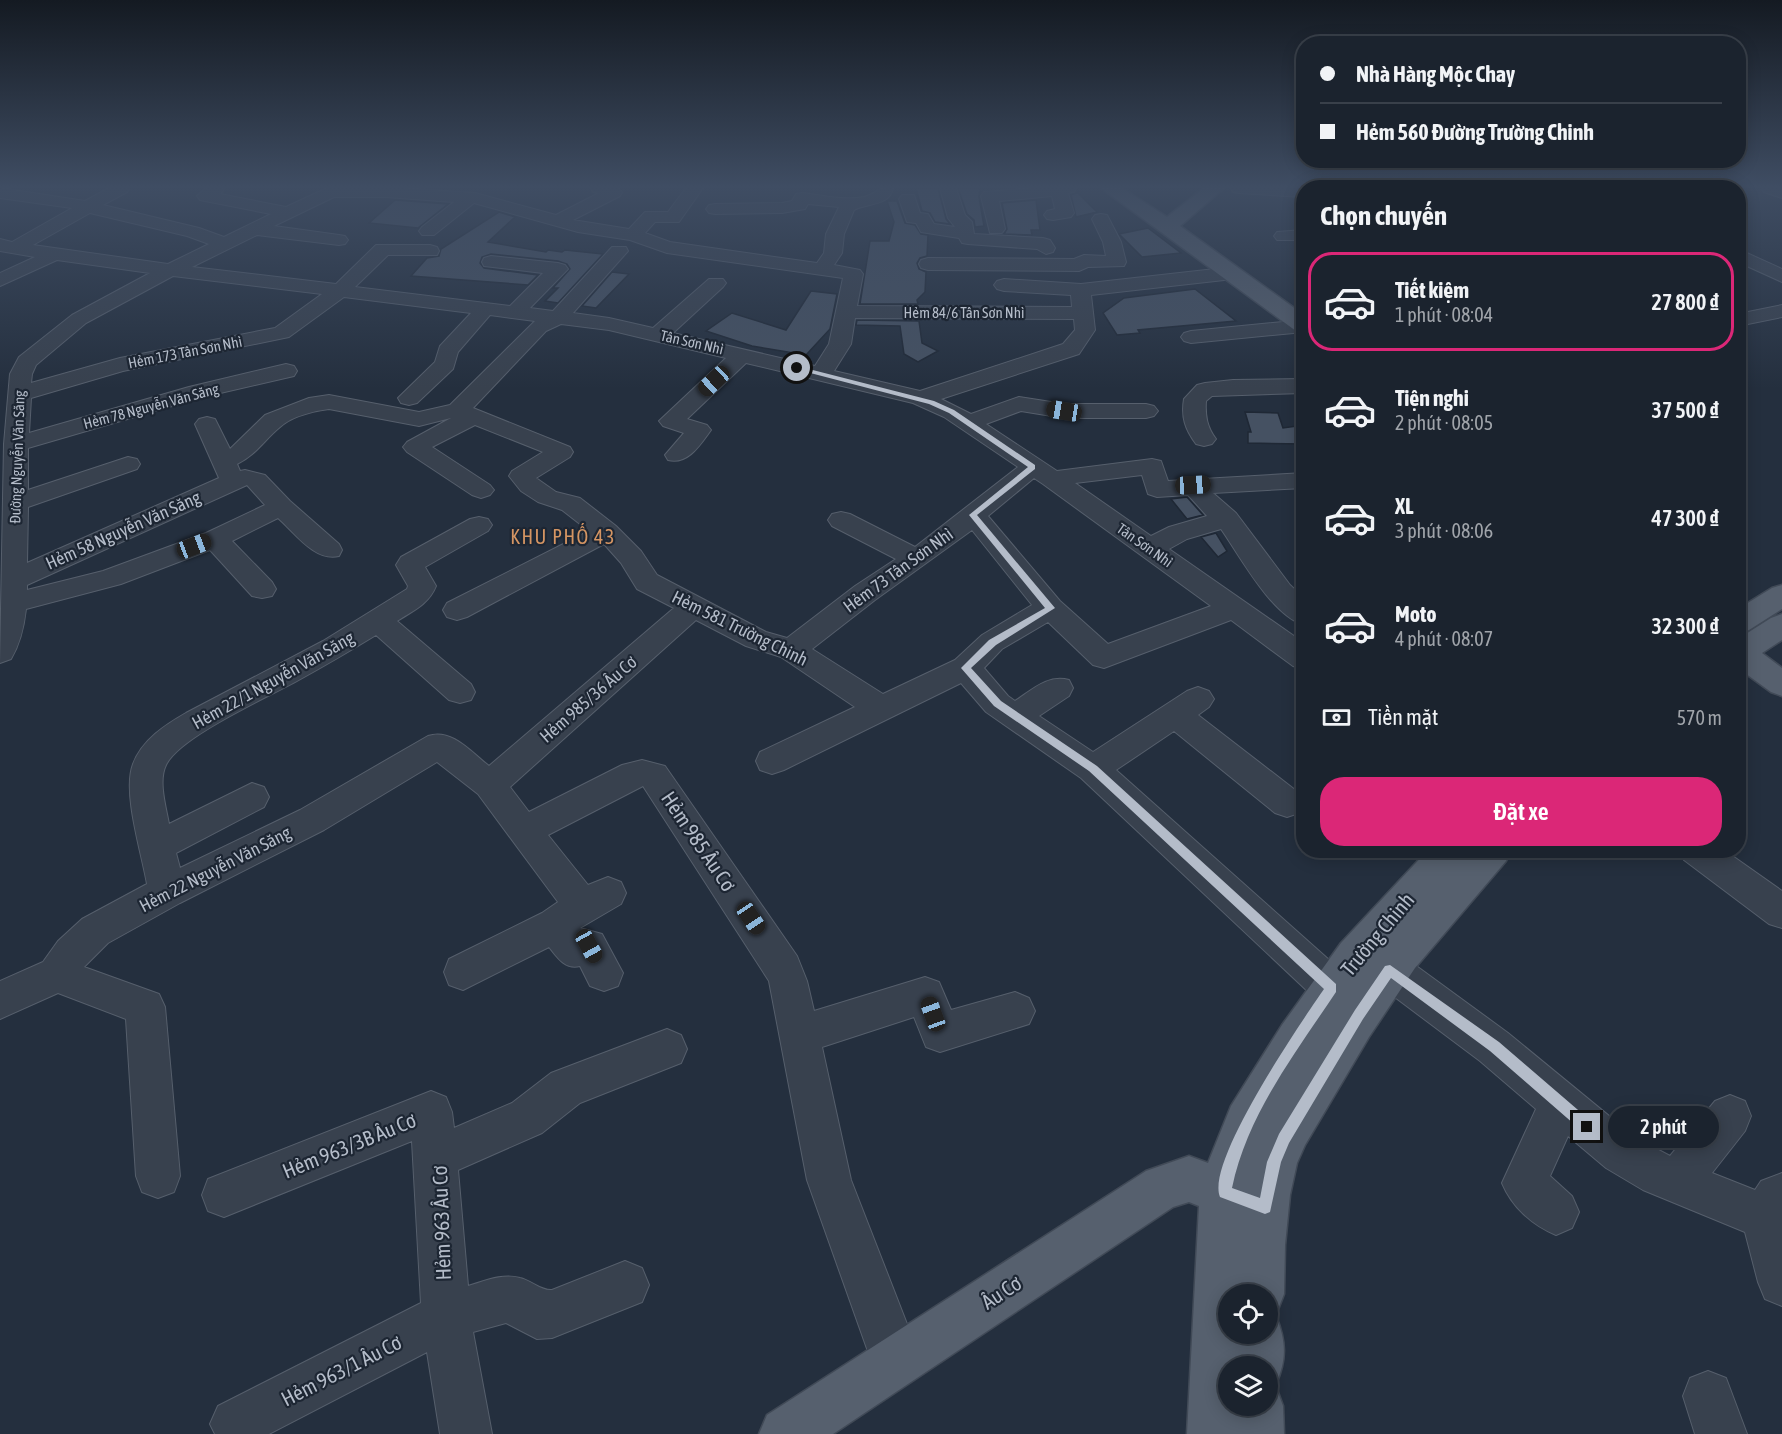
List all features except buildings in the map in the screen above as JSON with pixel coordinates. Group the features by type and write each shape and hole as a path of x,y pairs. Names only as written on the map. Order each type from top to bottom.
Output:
{"main road":[{"path":"1208,255 1296,320"},
{"path":"1746,638 1782,596"},
{"path":"1746,643 1782,625"},
{"path":"1746,652 1782,684"},
{"name":"Trường Chinh","path":"1258,1284 1245,1200 1231,1163 1248,1122 1297,1040 1355,956 1444,858"},
{"name":"Trường Chinh","path":"1214,1434 1218,1276 1245,1200 1274,1162 1284,1138 1359,1015 1390,970 1432,918 1486,858"},
{"name":"Âu Cơ","path":"786,1434 1162,1187 1189,1179 1245,1200"},
{"path":"1257,1416 1257,1434"}],"street":[{"path":"0,280 52,255"},
{"name":"Tân Sơn Nhì","path":"52,255 559,317 659,334 921,399 952,412 1296,652"},
{"name":"Đường Nguyễn Văn Săng","path":"0,652 9,629 10,509 16,444 12,409 21,374 32,356 73,322 200,255"},
{"name":"Hẻm 173 Tân Sơn Nhì","path":"12,409 120,365 282,333 341,290 377,255"},
{"path":"481,490 415,447 466,413 539,327 559,317 615,255"},
{"path":"723,255 853,274 840,344 820,373"},
{"path":"822,269 832,255"},
{"path":"1049,255 1054,265"},
{"path":"1078,256 1084,261 1117,262 1115,255"},
{"path":"934,285 1054,265 1078,256"},
{"path":"921,399 1071,349 1085,330 1082,313 1083,289 1078,256"},
{"path":"1746,258 1782,276"},
{"path":"492,262 558,269 515,312"},
{"path":"1004,285 1083,289 1233,273"},
{"path":"659,334 716,283"},
{"name":"Hẻm 84/6 Tân Sơn Nhì","path":"846,312 934,285 1082,313"},
{"path":"409,398 445,364 448,351 486,308"},
{"path":"1746,318 1782,310"},
{"path":"1191,338 1296,327"},
{"path":"194,350 197,392"},
{"path":"677,455 699,430 671,421 743,354"},
{"path":"0,362 32,356"},
{"name":"Hẻm 78 Nguyễn Văn Săng","path":"16,444 197,392 286,371"},
{"path":"1204,439 1198,432 1193,412 1194,399 1205,390 1233,387 1296,386"},
{"name":"Hẻm 58 Nguyễn Văn Săng","path":"9,589 228,471 273,420 309,405 329,402 419,419 466,413"},
{"path":"968,423 1019,404 1064,411 1146,411"},
{"name":"Hẻm 581 Trường Chinh","path":"466,413 561,452 521,476 530,486 547,497 572,504 607,532 631,557 647,582 756,639 791,650 881,708"},
{"path":"207,424 228,471 256,480 280,507 329,550"},
{"path":"10,509 128,464"},
{"path":"1042,473 1152,466 1157,489 1296,480"},
{"name":"Hẻm 73 Tân Sơn Nhì","path":"791,650 865,593 943,540 973,515 1042,473"},
{"path":"1193,485 1209,504 1227,519 1274,585 1296,608"},
{"path":"9,589 111,578 215,539 280,507"},
{"path":"973,515 1050,608 1104,657 1235,608"},
{"path":"1149,548 1178,533 1227,519"},
{"path":"841,520 915,558"},
{"name":"Hẻm 22/1 Nguyễn Văn Săng","path":"167,892 145,784 150,762 164,744 196,721 333,648 419,594 422,590 411,563 479,525"},
{"path":"457,610 607,532"},
{"path":"215,539 262,589"},
{"path":"772,761 966,668 992,642 1050,608"},
{"name":"Hẻm 985/36 Âu Cơ","path":"490,785 686,614"},
{"path":"378,620 460,692"},
{"path":"1272,635 1296,622"},
{"path":"966,668 997,704 1093,769 1332,988"},
{"path":"1016,716 1058,688"},
{"path":"1093,769 1187,706 1287,803"},
{"name":"Hẻm 22 Nguyễn Văn Săng","path":"57,975 71,953 95,931 167,892 312,820 439,745 490,785"},
{"name":"Hẻm 985 Âu Cơ","path":"524,831 634,774 653,775 777,958 788,981 829,1180 896,1360"},
{"path":"490,785 582,908 574,950 589,946 604,973"},
{"path":"158,846 252,797"},
{"path":"1707,858 1782,912"},
{"path":"463,972 582,908"},
{"path":"1390,970 1474,1030 1621,1153 1645,1168 1678,1182 1776,1212 1782,1282"},
{"path":"0,1000 57,975 145,1007 158,1176"},
{"path":"799,1035 926,994 940,1033 1015,1011"},
{"name":"Hẻm 963 Âu Cơ","path":"466,1434 446,1316 435,1158 527,1118 566,1088 667,1049"},
{"path":"1556,1212 1524,1183 1561,1104"},
{"name":"Hẻm 963/3B Âu Cơ","path":"224,1195 431,1112 435,1158"},
{"path":"1678,1182 1730,1116"},
{"name":"Hẻm 963/1 Âu Cơ","path":"236,1424 446,1316 506,1299 521,1302 537,1315 552,1314 625,1285"}],"district":[{"name":"KHU PHỐ 43","path":"563,536"}],"route":[{"path":"797,368 932,402 952,412 1033,467 973,515 1050,608 992,642 966,668 997,704 1093,769 1332,988 1297,1040 1248,1122 1231,1163 1224,1192 1265,1207 1274,1162 1284,1138 1359,1015 1390,970 1474,1030 1587,1127"}]}
